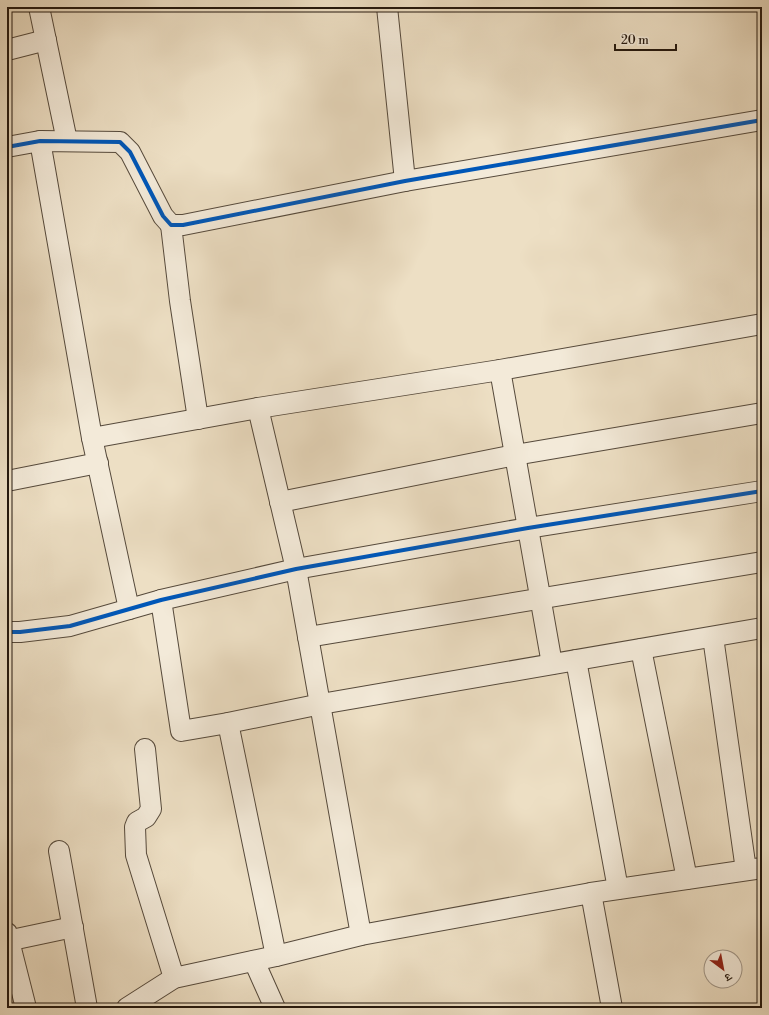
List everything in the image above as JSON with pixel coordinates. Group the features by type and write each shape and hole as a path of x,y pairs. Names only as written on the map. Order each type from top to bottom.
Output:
{"street":[{"path":"39,7 67,141"},
{"path":"387,7 406,181"},
{"path":"7,50 46,40"},
{"path":"172,225 183,225 406,181 762,120"},
{"path":"40,141 92,438 128,609"},
{"path":"7,146 40,141 120,142 130,152 163,216 172,225 180,301 198,419"},
{"path":"92,438 258,408 500,370 762,324"},
{"path":"500,370 552,664"},
{"path":"258,408 296,569 361,935"},
{"path":"280,502 515,455 762,412"},
{"path":"7,481 98,464"},
{"path":"7,632 20,632 70,626 161,600 296,569 528,528 762,491"},
{"path":"308,637 762,562"},
{"path":"161,600 181,731 321,704 762,628"},
{"path":"127,1008 174,978 276,956 361,935 591,893 754,869 712,637"},
{"path":"641,649 687,879"},
{"path":"576,660 618,889"},
{"path":"228,723 276,956"},
{"path":"145,749 151,810 146,817 137,822 135,827 136,855 174,978"},
{"path":"59,851 87,1008"},
{"path":"591,893 612,1008"},
{"path":"26,1008 8,938 73,927"},
{"path":"254,961 275,1008"}],"cycle path":[{"path":"7,147 40,141 120,142 130,152 163,216 171,225 183,225 405,181 762,120"},
{"path":"7,632 20,632 70,626 161,600 296,569 528,528 762,491"}]}
